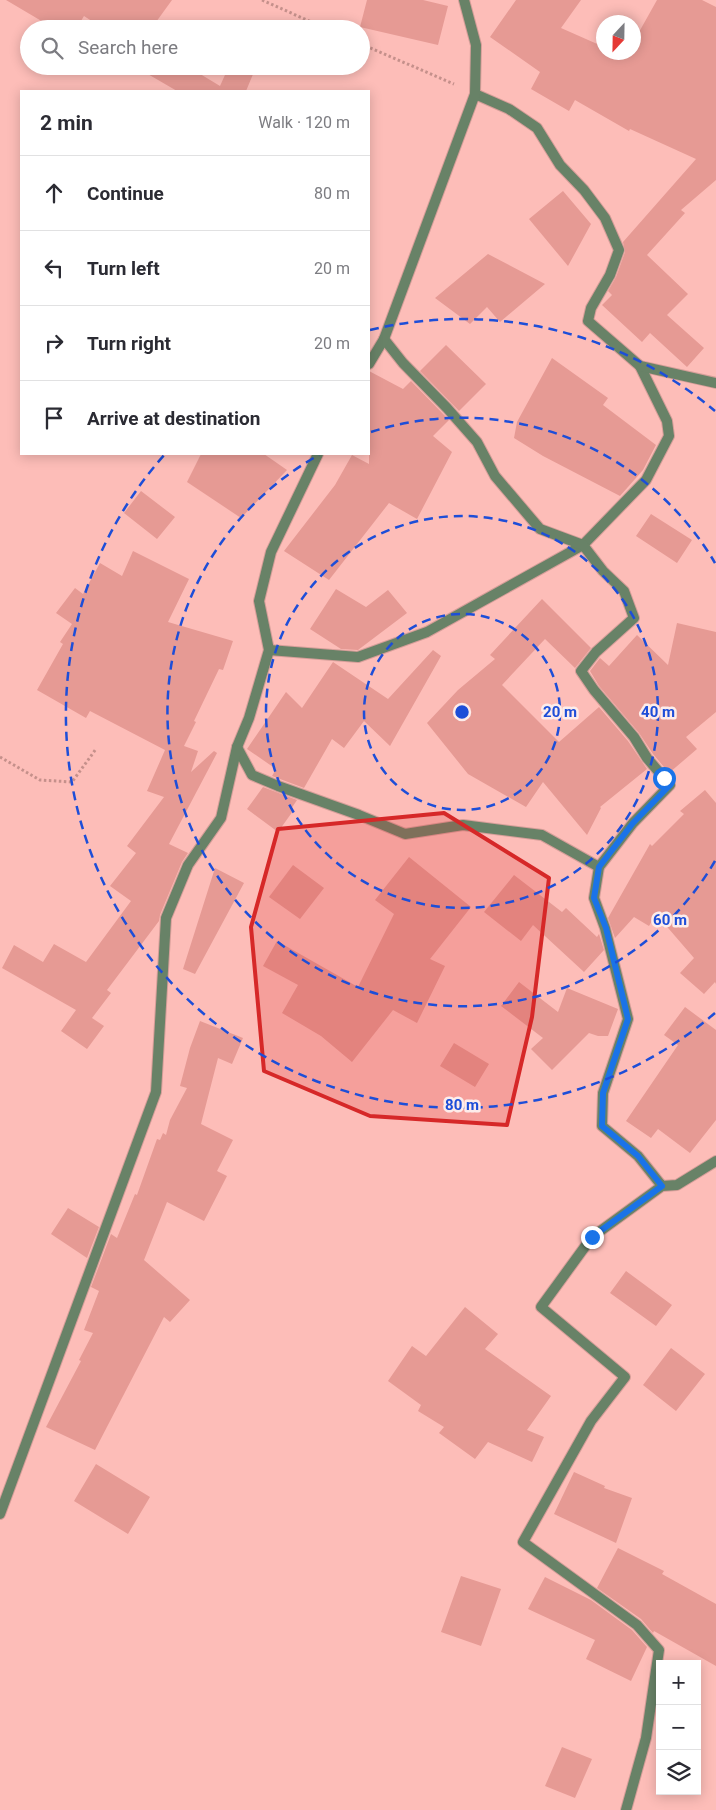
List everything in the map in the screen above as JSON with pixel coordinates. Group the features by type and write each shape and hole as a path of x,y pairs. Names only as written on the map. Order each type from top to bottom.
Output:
{"street":[{"path":"370,362 384,339 475,94 476,45 464,0"},
{"path":"269,650 358,657 427,632 583,545 646,480 669,436 667,421 640,366 588,321 591,308 610,276 619,250 605,218 584,190 560,165 537,128 509,108 475,94"},
{"path":"384,339 477,442 495,476 540,529 583,545 603,571 624,591 634,618 596,652 581,671 594,690 634,737 647,758 670,785 633,823 599,867 594,898 606,928 628,1019 603,1093 602,1126 638,1156 662,1186"},
{"path":"640,366 716,383"},
{"path":"0,1514 156,1092 166,918 188,865 221,818 237,747 249,718 269,650 259,601 271,552 318,455"},
{"path":"237,747 252,775 405,834 463,825 542,834 599,867"},
{"path":"626,1810 646,1738 658,1650 638,1625 523,1542 591,1421 625,1377 541,1307 592,1237 662,1186 677,1185 716,1161"}],"path":[{"path":"262,0 308,20"},
{"path":"370,48 475,94"},
{"path":"0,757 40,780 72,782 96,749"}],"highlighted area":[{"path":"444,813 549,878 532,1017 507,1125 370,1116 264,1071 251,927 278,829"}],"building":[{"path":"6,0 172,0 158,20 90,20 84,16 82,20 40,20"},
{"path":"367,0 423,0 448,6 438,45 370,29 370,20 362,20"},
{"path":"516,0 581,0 561,28 596,43 596,60 641,60 641,29 657,0 702,0 716,7 716,180 681,210 685,213 647,255 688,294 667,315 704,348 687,367 650,333 642,342 602,305 612,295 608,291 616,277 625,252 623,242 696,159 630,129 629,131 575,100 569,111 531,89 540,72 490,37"},
{"path":"149,75 202,75 220,86 225,75 253,75 246,90 175,90"},
{"path":"563,191 591,224 568,266 529,219"},
{"path":"488,254 545,284 500,322 487,307 470,324 435,298"},
{"path":"446,345 486,384 459,411 420,371"},
{"path":"552,358 608,398 603,405 656,445 643,470 620,496 543,456 514,438 517,422"},
{"path":"370,372 403,389 411,381 449,420 433,436 452,452 417,519 389,503 329,580 284,551 335,485 352,455 369,464"},
{"path":"200,455 265,455 287,470 241,518 187,482"},
{"path":"141,491 175,517 157,539 124,513"},
{"path":"651,514 692,540 677,563 636,536"},
{"path":"133,551 189,579 168,622 233,641 223,670 219,669 184,746 198,751 191,772 214,751 217,753 169,844 188,853 182,862 159,921 107,990 111,993 92,1018 104,1026 87,1049 61,1031 76,1010 2,968 14,945 43,962 54,944 86,962 131,901 110,886 136,853 127,846 164,797 147,791 165,750 90,711 86,718 37,690 63,644 60,642 72,624 56,613 75,588 83,594 100,563 122,576"},
{"path":"336,589 366,607 388,590 407,613 358,650 341,649 310,629"},
{"path":"542,599 591,648 575,668 545,639 502,685 559,742 599,707 628,741 647,769 600,807 587,835 543,782 526,807 468,774 427,723 458,690 495,659 490,655"},
{"path":"677,623 716,632 716,712 686,737 697,749 669,773 639,733 599,686 590,671 600,658 609,666 637,635 668,665"},
{"path":"433,650 441,656 390,746 364,721 344,748 332,739 304,788 272,776 276,769 247,749 286,692 302,708 333,662 388,699"},
{"path":"263,787 297,800 291,809 293,811 278,832 247,809"},
{"path":"705,790 716,803 716,984 715,982 704,994 680,973 694,958 656,914 649,926 634,917 615,938 608,918 650,844 652,846 684,814 680,811"},
{"path":"409,857 471,907 430,959 445,966 417,1023 393,1010 352,1062 321,1036 282,1013 298,985 263,966 277,941 358,987 394,914 375,900"},
{"path":"293,865 324,888 300,919 269,897"},
{"path":"215,868 244,883 195,974 183,969"},
{"path":"514,875 562,912 566,908 597,937 599,934 604,950 584,972 533,925 521,941 484,912"},
{"path":"519,982 558,1012 567,988 618,1009 608,1036 598,1036 589,1033 552,1070 531,1049 543,1038 501,1006"},
{"path":"685,1007 716,1030 716,1120 690,1153 658,1129 651,1138 626,1121 678,1045 664,1035"},
{"path":"200,1021 243,1038 232,1064 218,1058 201,1124 233,1140 217,1171 227,1176 204,1221 167,1202 144,1260 190,1300 170,1322 164,1317 95,1450 46,1427 81,1361 79,1360 93,1333 84,1330 99,1291 91,1287 111,1234 117,1238 135,1194 137,1195 157,1139 160,1140 163,1133 166,1135 170,1120 187,1088 180,1086 190,1048"},
{"path":"454,1043 489,1064 475,1087 440,1066"},
{"path":"68,1208 99,1227 87,1258 51,1234"},
{"path":"626,1271 672,1305 656,1326 610,1293"},
{"path":"465,1307 498,1334 485,1349 551,1396 527,1430 544,1437 532,1462 488,1442 475,1459 439,1433 444,1427 418,1411 421,1405 388,1381 412,1346 426,1356"},
{"path":"671,1348 705,1374 676,1411 643,1385"},
{"path":"96,1464 150,1497 128,1534 74,1501"},
{"path":"574,1472 605,1486 604,1488 632,1498 616,1543 554,1514"},
{"path":"618,1548 664,1571 662,1574 716,1604 716,1666 654,1631 653,1633 641,1619 597,1588"},
{"path":"461,1576 501,1589 481,1646 441,1632"},
{"path":"545,1577 591,1600 632,1630 647,1647 631,1681 586,1659 595,1640 528,1609"},
{"path":"562,1747 592,1759 575,1798 545,1786"}],"route":[{"path":"592,1237 662,1186 638,1156 602,1126 603,1093 628,1019 606,928 594,898 599,867 633,823 670,785 664,778"}]}
